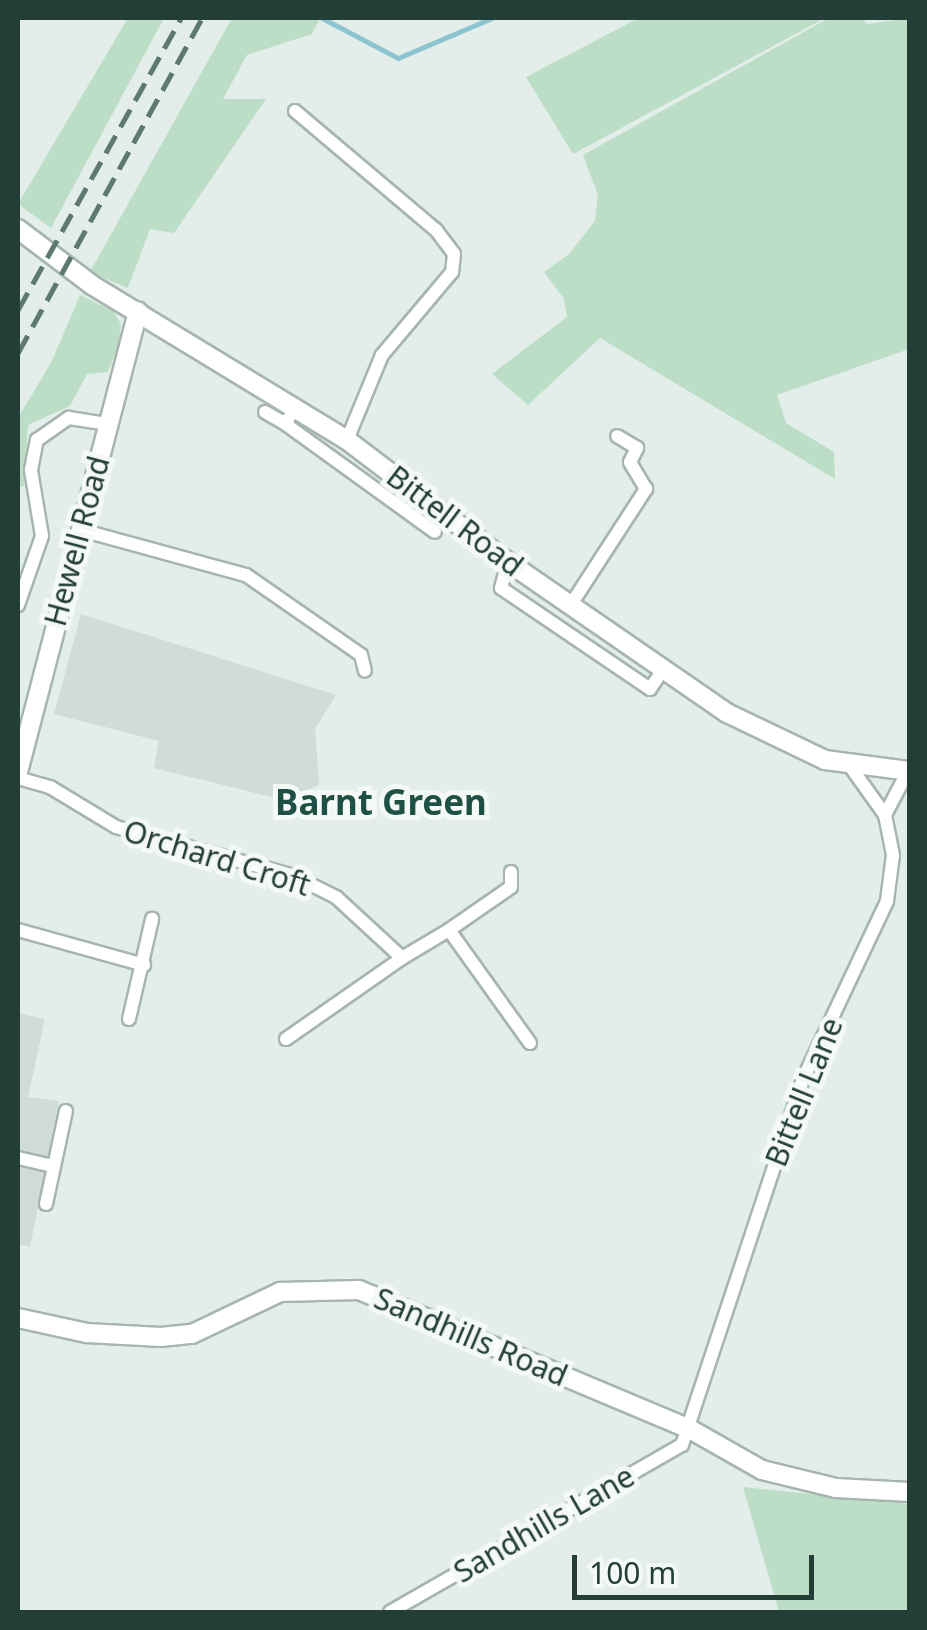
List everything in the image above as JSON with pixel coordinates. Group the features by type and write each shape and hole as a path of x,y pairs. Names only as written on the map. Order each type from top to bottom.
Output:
{"street":[{"path":"295,111 436,230 454,254 452,272 382,355 348,440"},
{"name":"Bittell Road","path":"18,229 138,311 348,440 404,496 508,562 662,671 784,744 850,766 909,771"},
{"name":"Hewell Road","path":"18,775 138,311"},
{"path":"284,424 296,408"},
{"path":"265,412 404,496 435,532"},
{"path":"18,605 42,536 31,470 36,440 69,418 107,424"},
{"path":"570,606 646,489 630,462 637,448 616,436"},
{"path":"81,530 246,575 362,656 365,670"},
{"path":"508,562 500,588 650,689 662,671"},
{"name":"Bittell Lane","path":"688,1428 803,1079 883,916 893,855 884,815 850,766"},
{"path":"884,815 909,771"},
{"name":"Orchard Croft","path":"18,775 50,788 116,827 294,876 336,896 402,958"},
{"path":"286,1039 511,888 511,872"},
{"path":"129,1019 152,920"},
{"path":"18,930 144,965"},
{"path":"448,930 530,1044"},
{"path":"46,1204 66,1111"},
{"path":"18,1158 53,1166"},
{"name":"Sandhills Road","path":"18,1318 86,1333 161,1337 192,1334 280,1292 359,1290 688,1428 794,1480 910,1492"},
{"name":"Sandhills Lane","path":"390,1612 682,1444 688,1428"}],"shaded area":[{"path":"81,614 336,695 315,729 319,785 283,800 154,768 159,741 54,714"},
{"path":"18,1013 45,1019 28,1097 59,1101 30,1247 18,1244"}],"green space":[{"path":"128,18 164,18 51,228 18,204"},
{"path":"232,18 320,18 312,34 247,55 223,99 266,99 174,233 150,229 128,288 90,272"},
{"path":"639,18 825,18 573,154 526,77"},
{"path":"829,18 862,18 867,24 910,18 909,349 777,395 786,423 834,452 835,479 600,338 528,405 492,374 567,317 564,299 544,272 569,254 595,221 598,195 583,155"},
{"path":"80,295 113,311 121,324 118,346 108,372 87,374 70,406 28,425 24,486 18,487 18,418 52,361"},
{"path":"743,1487 909,1504 909,1612 779,1612"}],"waterway":[{"path":"322,18 398,58 492,18"}],"railway":[{"path":"18,310 181,18"},
{"path":"18,353 202,18"}],"district":[{"name":"Barnt Green","path":"381,802"}]}
